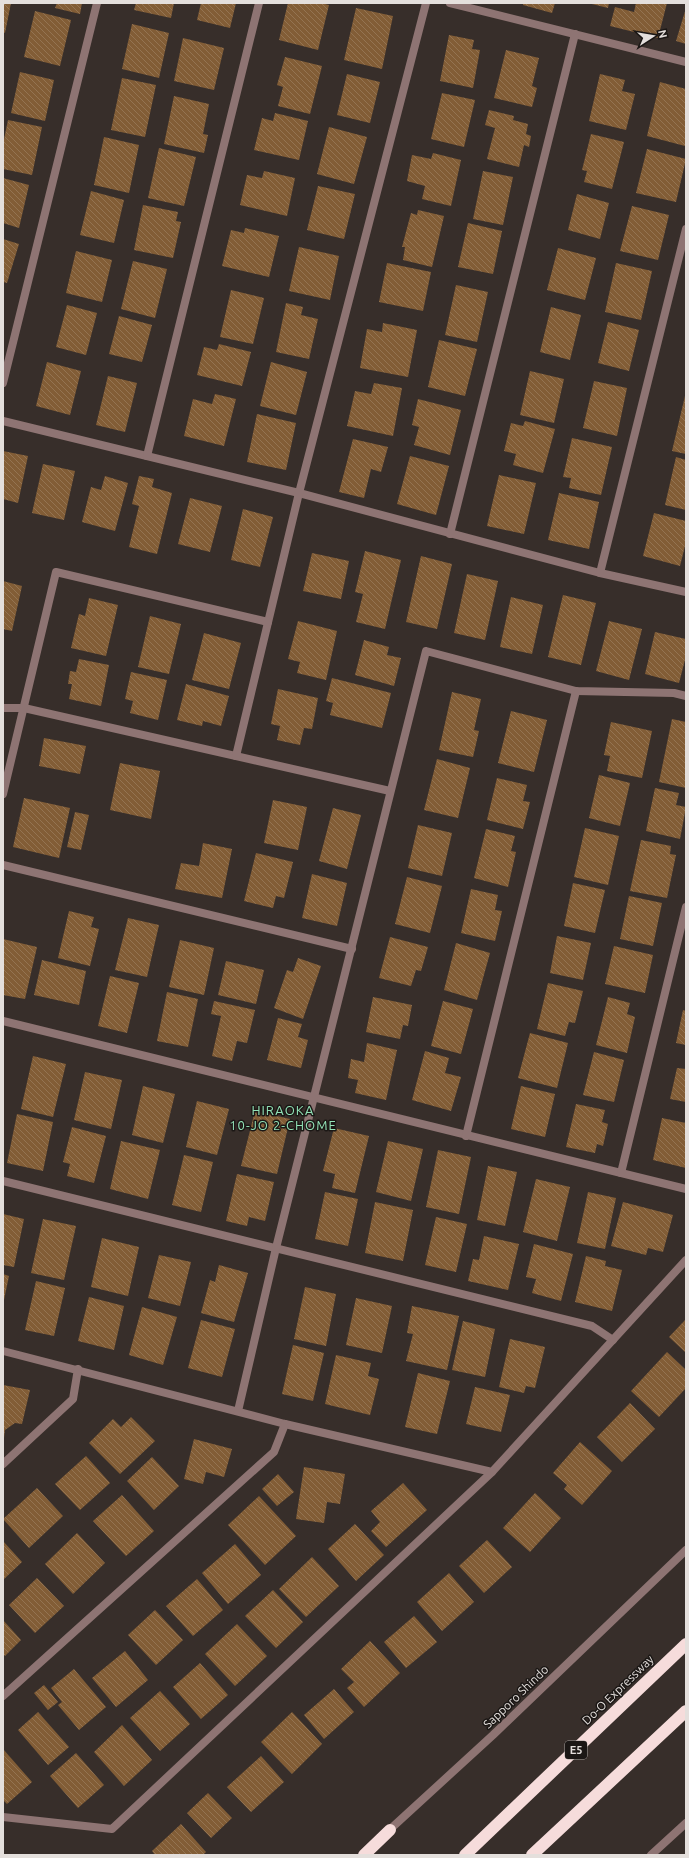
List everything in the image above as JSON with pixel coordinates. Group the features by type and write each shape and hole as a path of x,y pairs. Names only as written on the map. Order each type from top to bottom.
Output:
{"highway":[{"name":"Do-O Expressway","path":"465,1855 686,1644"},
{"path":"532,1855 686,1711"},
{"path":"364,1855 390,1830"}],"street":[{"path":"3,383 97,3"},
{"path":"147,456 258,3"},
{"path":"236,756 299,493 426,3"},
{"path":"450,3 686,62"},
{"path":"450,534 575,34"},
{"path":"600,573 686,229"},
{"path":"3,421 299,493 600,573 686,592"},
{"path":"3,794 56,572 268,622"},
{"path":"238,1411 276,1248 426,651 576,691 674,693 686,696"},
{"path":"466,1136 576,691"},
{"path":"3,708 24,708 390,792"},
{"path":"3,865 352,949"},
{"path":"622,1173 686,906"},
{"path":"3,1020 314,1099 686,1189"},
{"path":"3,1182 592,1326 613,1340"},
{"path":"3,1817 112,1829 492,1472 686,1260"},
{"path":"3,1351 78,1369 285,1424 492,1472"},
{"path":"3,1464 73,1399 78,1369"},
{"path":"3,1696 274,1452 285,1424"},
{"name":"Sapporo Shindo","path":"357,1855 390,1830 493,1735 686,1550"},
{"path":"651,1855 686,1823"}],"building":[{"path":"3,3 11,3 5,33 3,32"},
{"path":"57,3 82,3 80,14 55,8"},
{"path":"136,3 174,3 171,18 134,10"},
{"path":"201,3 236,3 230,28 197,20"},
{"path":"288,3 321,3 329,5 318,50 279,40"},
{"path":"523,3 555,3 552,13 523,5"},
{"path":"588,3 609,3 608,8"},
{"path":"636,3 667,3 658,38 610,26 615,7 634,12"},
{"path":"356,8 393,16 382,69 344,60"},
{"path":"686,8 686,44 676,41"},
{"path":"35,11 71,20 60,66 24,57"},
{"path":"132,24 169,33 159,78 122,69"},
{"path":"449,35 474,40 472,49 480,50 473,88 440,81"},
{"path":"183,38 224,48 214,90 174,81"},
{"path":"506,50 539,58 532,86 537,88 532,107 494,98"},
{"path":"285,57 322,66 310,114 278,106 283,87 277,85"},
{"path":"20,72 54,80 45,121 11,113"},
{"path":"347,74 380,82 370,123 337,115"},
{"path":"600,74 625,80 622,91 635,94 626,130 589,121"},
{"path":"122,78 156,85 145,137 111,130"},
{"path":"660,82 686,89 685,146 647,136"},
{"path":"442,93 475,100 464,147 431,139"},
{"path":"174,96 209,104 203,134 208,135 204,153 164,144"},
{"path":"489,110 514,116 513,120 528,124 526,134 531,136 529,147 524,145 519,167 487,159 495,128 485,125"},
{"path":"275,113 308,121 299,160 254,150 262,118 273,121"},
{"path":"8,120 42,127 32,175 3,169 3,144"},
{"path":"329,127 367,137 354,184 317,174"},
{"path":"591,134 624,142 612,189 584,182 587,171 582,170"},
{"path":"104,137 139,145 129,193 94,185"},
{"path":"159,148 196,157 184,206 148,198"},
{"path":"647,149 686,159 676,202 636,193"},
{"path":"433,153 461,160 451,206 422,199 425,186 407,181 412,155 431,159"},
{"path":"264,171 295,178 287,216 240,205 247,175 262,178"},
{"path":"483,171 513,177 503,225 473,219"},
{"path":"3,178 29,185 19,228 3,223"},
{"path":"318,186 355,194 344,239 307,230"},
{"path":"91,191 124,200 114,243 80,235"},
{"path":"577,194 609,203 600,239 568,230"},
{"path":"143,205 178,212 176,221 181,222 173,258 134,250"},
{"path":"632,206 669,215 658,260 620,251"},
{"path":"418,210 444,216 432,267 403,260 405,247 402,247 411,213 417,215"},
{"path":"468,223 502,231 493,274 458,267"},
{"path":"245,228 279,236 269,277 222,266 231,230 244,233"},
{"path":"3,239 19,244 7,283 3,282"},
{"path":"299,247 339,256 330,300 289,291"},
{"path":"558,248 596,258 585,300 547,290"},
{"path":"76,251 112,260 102,302 66,293"},
{"path":"133,261 167,269 155,318 121,309"},
{"path":"387,263 431,272 423,311 379,302"},
{"path":"616,263 652,271 641,320 605,312"},
{"path":"456,285 488,292 477,342 445,335"},
{"path":"231,290 264,298 253,344 220,337"},
{"path":"286,303 303,307 301,315 318,319 309,359 276,352"},
{"path":"67,305 97,313 86,355 56,347"},
{"path":"551,307 581,315 570,360 540,352"},
{"path":"119,316 152,325 142,362 109,354"},
{"path":"608,322 639,330 629,371 598,363"},
{"path":"383,323 417,330 408,377 360,368 367,329 382,332"},
{"path":"439,340 477,349 465,396 428,387"},
{"path":"219,344 251,352 242,386 197,375 204,347 217,350"},
{"path":"47,362 81,371 70,415 36,406"},
{"path":"271,362 307,372 296,415 260,406"},
{"path":"530,371 564,379 554,423 520,415"},
{"path":"108,376 137,383 125,432 96,425"},
{"path":"594,381 627,388 617,436 583,428"},
{"path":"374,383 402,388 393,436 347,426 355,391 371,394"},
{"path":"215,394 236,399 224,446 184,436 193,399 212,404"},
{"path":"686,396 686,454 672,451"},
{"path":"418,399 461,410 450,455 414,445 419,427 412,425"},
{"path":"257,414 296,423 286,470 247,462"},
{"path":"525,421 555,429 543,473 513,465 516,454 504,451 511,423 523,426"},
{"path":"572,438 612,447 601,495 569,488 571,478 563,477"},
{"path":"353,439 388,447 381,472 371,469 364,498 339,492"},
{"path":"3,451 28,456 18,503 3,499"},
{"path":"410,456 449,466 436,515 397,504"},
{"path":"676,457 686,460 686,510 665,505"},
{"path":"43,464 75,471 64,520 32,513"},
{"path":"499,475 536,483 524,534 487,526"},
{"path":"105,476 128,483 115,531 82,522 91,487 101,490"},
{"path":"139,476 154,479 152,487 172,493 157,554 129,547 139,506 132,504"},
{"path":"559,493 599,502 589,549 548,540"},
{"path":"190,498 222,506 210,552 178,544"},
{"path":"243,509 273,517 260,567 231,560"},
{"path":"654,513 686,521 686,542 680,566 643,556"},
{"path":"365,551 401,560 385,629 356,622 363,594 355,592"},
{"path":"312,553 349,561 341,599 303,591"},
{"path":"421,556 452,564 437,629 406,622"},
{"path":"467,574 498,581 485,640 454,633"},
{"path":"3,581 22,586 12,631 3,629"},
{"path":"563,595 596,603 581,665 548,657"},
{"path":"511,597 543,605 532,654 500,647"},
{"path":"89,598 118,605 106,656 71,648 79,614 85,616"},
{"path":"150,616 181,624 169,674 138,667"},
{"path":"298,621 337,631 326,680 297,673 300,662 288,659"},
{"path":"609,621 642,629 629,680 596,671"},
{"path":"655,632 686,639 686,656 679,683 645,674"},
{"path":"204,633 241,643 229,689 192,680"},
{"path":"364,640 389,647 387,655 401,658 394,686 355,675"},
{"path":"79,659 109,665 101,706 69,699 72,684 68,684 70,671 76,672"},
{"path":"131,672 167,680 158,720 130,713 133,701 125,699"},
{"path":"332,678 391,693 382,728 330,715 333,703 326,701"},
{"path":"186,684 229,696 221,726 203,721 202,726 177,720"},
{"path":"278,689 318,698 312,729 304,728 300,745 277,740 280,726 271,724"},
{"path":"452,692 481,699 474,730 479,731 473,757 439,750"},
{"path":"511,711 547,720 534,772 498,763"},
{"path":"672,719 686,722 686,788 659,782"},
{"path":"611,722 652,731 642,778 607,771 610,756 604,755"},
{"path":"44,738 86,746 80,774 39,766"},
{"path":"437,759 470,768 458,818 424,810"},
{"path":"120,763 160,771 151,819 110,810"},
{"path":"599,775 630,783 620,826 589,818"},
{"path":"497,778 527,785 523,801 530,802 523,829 487,820"},
{"path":"655,788 679,793 676,805 686,807 680,839 646,831"},
{"path":"24,798 70,808 59,858 13,847"},
{"path":"273,800 307,807 298,850 264,843"},
{"path":"333,808 361,815 347,869 319,861"},
{"path":"75,812 89,815 81,850 67,847"},
{"path":"418,825 452,833 442,876 408,868"},
{"path":"585,828 619,836 608,885 574,877"},
{"path":"486,829 515,836 511,851 516,852 508,887 474,878"},
{"path":"641,840 671,846 670,854 676,855 667,898 630,891"},
{"path":"203,843 232,849 222,898 175,889 181,863 199,866"},
{"path":"256,853 293,862 284,898 276,896 273,908 244,901"},
{"path":"312,874 347,883 337,926 302,918"},
{"path":"407,877 442,886 430,933 395,924"},
{"path":"573,883 605,890 595,933 564,926"},
{"path":"471,889 498,895 495,910 502,911 495,941 461,933"},
{"path":"629,896 662,903 653,946 620,939"},
{"path":"69,911 94,917 91,927 99,929 90,966 58,958"},
{"path":"128,918 159,925 147,977 115,970"},
{"path":"557,936 591,943 583,980 550,973"},
{"path":"390,937 428,947 421,971 416,970 411,986 379,978"},
{"path":"3,939 37,947 25,999 3,995"},
{"path":"180,940 214,948 204,995 169,987"},
{"path":"456,943 490,953 477,1000 444,990"},
{"path":"614,946 653,955 645,993 605,984"},
{"path":"298,958 321,966 303,1019 274,1008 287,970 293,972"},
{"path":"42,960 86,971 79,1005 34,995"},
{"path":"226,961 264,970 256,1004 218,995"},
{"path":"110,976 139,983 127,1033 98,1026"},
{"path":"548,983 583,991 575,1023 569,1022 565,1036 537,1029"},
{"path":"167,992 198,999 188,1047 157,1041"},
{"path":"373,997 412,1005 408,1026 403,1025 400,1039 366,1032"},
{"path":"608,997 630,1003 627,1014 635,1017 627,1053 596,1045"},
{"path":"214,1001 255,1010 247,1043 237,1041 232,1061 212,1056 221,1016 211,1014"},
{"path":"443,1001 473,1009 461,1054 431,1046"},
{"path":"683,1010 686,1011 686,1045 676,1043"},
{"path":"278,1018 302,1024 298,1037 308,1040 301,1068 267,1060"},
{"path":"530,1033 568,1043 557,1088 518,1078"},
{"path":"367,1043 397,1050 386,1100 355,1093 358,1080 348,1078 351,1059 364,1062"},
{"path":"425,1051 449,1058 445,1073 461,1077 451,1111 412,1100"},
{"path":"594,1052 624,1060 614,1102 583,1095"},
{"path":"33,1056 66,1064 53,1117 21,1109"},
{"path":"677,1068 686,1069 686,1102 670,1099"},
{"path":"85,1072 122,1080 111,1129 74,1120"},
{"path":"143,1086 175,1094 163,1143 132,1135"},
{"path":"521,1086 555,1094 545,1137 511,1129"},
{"path":"197,1101 229,1109 217,1155 186,1147"},
{"path":"576,1104 605,1110 602,1122 608,1124 603,1146 597,1144 595,1153 566,1147"},
{"path":"255,1111 290,1119 277,1174 241,1166"},
{"path":"17,1114 53,1122 43,1171 7,1163"},
{"path":"662,1118 686,1123 686,1168 653,1160"},
{"path":"72,1127 106,1136 94,1183 67,1176 70,1164 63,1162"},
{"path":"334,1128 369,1136 355,1193 332,1188 335,1174 323,1171"},
{"path":"121,1141 160,1150 148,1199 110,1189"},
{"path":"388,1141 423,1149 411,1201 376,1192"},
{"path":"438,1150 471,1157 459,1214 426,1207"},
{"path":"184,1155 213,1162 201,1212 172,1205"},
{"path":"488,1166 517,1172 505,1226 477,1220"},
{"path":"237,1174 274,1182 265,1221 249,1217 247,1226 226,1221"},
{"path":"536,1179 570,1187 557,1241 523,1232"},
{"path":"325,1192 358,1199 348,1246 315,1239"},
{"path":"588,1192 616,1198 605,1249 577,1243"},
{"path":"375,1202 413,1210 403,1261 365,1253"},
{"path":"623,1202 673,1215 663,1252 648,1248 646,1255 611,1246"},
{"path":"3,1214 24,1219 14,1267 3,1265"},
{"path":"436,1217 467,1224 456,1272 425,1265"},
{"path":"43,1219 76,1226 64,1280 31,1273"},
{"path":"484,1236 519,1244 508,1290 468,1281 473,1259 479,1260"},
{"path":"102,1238 139,1247 128,1296 91,1287"},
{"path":"534,1244 573,1254 561,1301 532,1293 536,1279 526,1277"},
{"path":"159,1255 191,1262 180,1306 148,1298"},
{"path":"586,1256 606,1261 605,1266 622,1270 612,1311 575,1302"},
{"path":"219,1265 248,1273 234,1322 201,1313 210,1280 215,1282"},
{"path":"3,1274 9,1276 4,1300 3,1300"},
{"path":"36,1281 65,1288 54,1336 25,1330"},
{"path":"305,1287 336,1294 326,1346 294,1339"},
{"path":"89,1297 124,1306 114,1350 78,1341"},
{"path":"356,1298 392,1306 382,1353 346,1345"},
{"path":"412,1306 459,1316 447,1370 406,1361 413,1334 407,1333"},
{"path":"142,1307 177,1317 163,1365 129,1355"},
{"path":"686,1319 686,1353 669,1337"},
{"path":"201,1320 235,1329 222,1377 188,1368"},
{"path":"463,1321 495,1329 485,1377 452,1370"},
{"path":"510,1339 545,1347 535,1388 526,1386 524,1393 499,1387"},
{"path":"293,1345 324,1353 313,1401 282,1394"},
{"path":"667,1352 686,1370 686,1388 659,1417 631,1391"},
{"path":"336,1355 371,1363 368,1376 379,1379 370,1415 325,1404"},
{"path":"418,1373 450,1381 437,1434 405,1427"},
{"path":"3,1385 30,1390 22,1424 15,1423 5,1430 4,1438"},
{"path":"475,1387 510,1395 501,1432 466,1424"},
{"path":"630,1403 655,1429 622,1462 597,1437"},
{"path":"131,1417 155,1441 120,1474 89,1443 113,1419 121,1427"},
{"path":"194,1439 232,1449 224,1477 206,1472 203,1484 184,1479"},
{"path":"580,1442 612,1471 582,1505 564,1489 567,1485 553,1473"},
{"path":"86,1456 110,1483 80,1510 55,1484"},
{"path":"152,1457 179,1486 154,1510 127,1481"},
{"path":"304,1467 345,1474 340,1504 327,1502 324,1523 296,1519"},
{"path":"278,1474 294,1492 277,1506 262,1489"},
{"path":"403,1483 427,1510 386,1547 371,1531 380,1522 371,1511"},
{"path":"37,1488 63,1516 29,1548 3,1519"},
{"path":"535,1493 561,1518 530,1552 503,1528"},
{"path":"122,1495 154,1531 126,1556 93,1521"},
{"path":"259,1496 296,1536 265,1565 228,1525"},
{"path":"355,1524 384,1555 356,1581 328,1549"},
{"path":"77,1533 105,1563 73,1594 45,1564"},
{"path":"487,1540 512,1567 484,1593 459,1566"},
{"path":"3,1541 22,1562 3,1580"},
{"path":"235,1544 261,1575 228,1604 202,1573"},
{"path":"312,1557 339,1586 306,1617 279,1589"},
{"path":"449,1573 474,1602 442,1631 417,1602"},
{"path":"37,1578 64,1606 35,1633 9,1605"},
{"path":"197,1579 223,1610 193,1636 166,1606"},
{"path":"273,1590 303,1622 276,1648 245,1616"},
{"path":"155,1610 183,1640 156,1665 128,1635"},
{"path":"414,1616 437,1642 406,1668 384,1642"},
{"path":"3,1620 21,1640 5,1656 3,1654"},
{"path":"237,1624 267,1656 235,1686 205,1654"},
{"path":"370,1641 400,1673 364,1707 347,1688 354,1682 341,1669"},
{"path":"125,1651 148,1680 116,1707 92,1678"},
{"path":"200,1663 228,1695 201,1719 173,1687"},
{"path":"74,1669 106,1707 79,1730 58,1705 62,1702 51,1688"},
{"path":"44,1685 58,1702 48,1710 34,1693"},
{"path":"334,1689 354,1712 324,1739 304,1715"},
{"path":"160,1691 190,1724 160,1751 130,1718"},
{"path":"38,1712 69,1747 48,1765 18,1730"},
{"path":"292,1712 322,1744 292,1774 261,1742"},
{"path":"122,1725 152,1760 124,1786 94,1752"},
{"path":"3,1749 32,1782 7,1804 3,1800"},
{"path":"76,1753 104,1785 78,1808 50,1776"},
{"path":"261,1756 284,1782 251,1812 227,1787"},
{"path":"208,1793 232,1818 211,1838 187,1813"},
{"path":"181,1824 206,1852 203,1855 155,1855 152,1851"}],"district":[{"name":"HIRAOKA 10-JO 2-CHOME","path":"283,1118"}]}
